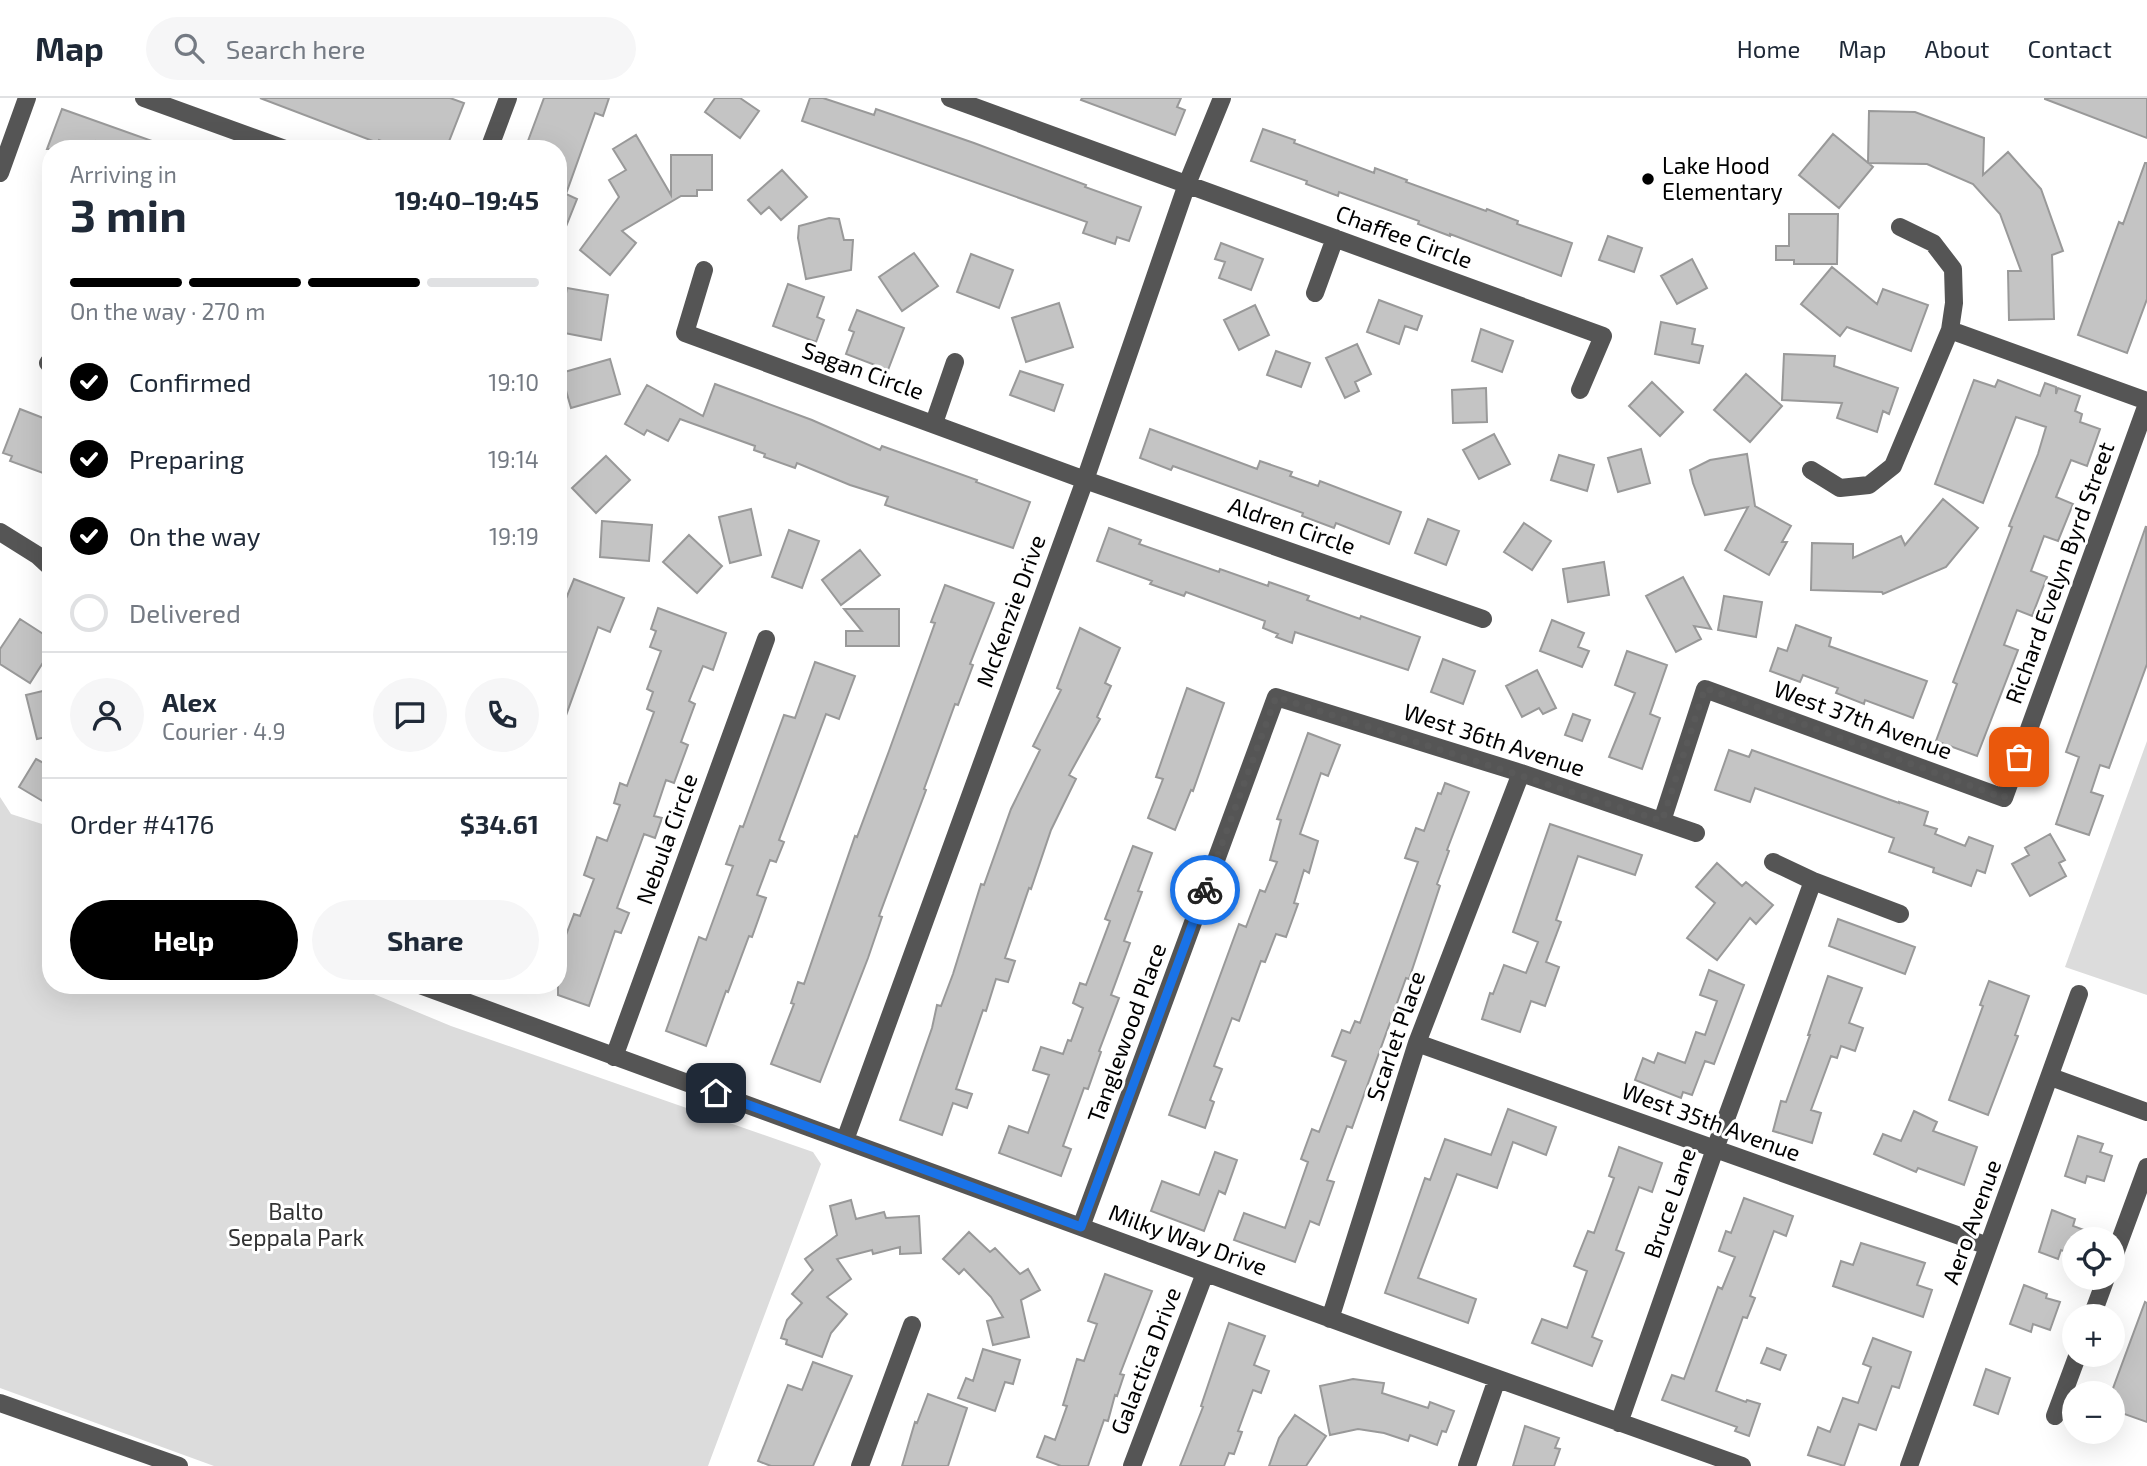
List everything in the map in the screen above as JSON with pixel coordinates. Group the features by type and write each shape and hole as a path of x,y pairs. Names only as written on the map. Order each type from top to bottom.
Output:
{"street":[{"path":"0,173 27,98"},
{"path":"144,98 260,140"},
{"path":"493,140 509,98"},
{"name":"Chaffee Circle","path":"950,98 1603,337 1580,390"},
{"name":"McKenzie Drive","path":"845,1140 1085,480 1187,184 1222,98"},
{"path":"1811,470 1840,488 1869,485 1893,466 1950,330 1954,303 1953,269 1933,243 1900,227"},
{"path":"1315,293 1335,238"},
{"name":"Sagan Circle","path":"704,270 685,333 1085,480"},
{"path":"1950,330 2147,403"},
{"path":"934,423 954,362"},
{"name":"Richard Evelyn Byrd Street","path":"2004,798 2147,403"},
{"name":"Aldren Circle","path":"1085,480 1483,619"},
{"path":"0,531 42,560"},
{"name":"Nebula Circle","path":"614,1057 766,639"},
{"name":"West 37th Avenue","path":"1662,821 1705,688 2004,798"},
{"name":"West 36th Avenue","path":"1276,697 1521,773 1696,833"},
{"name":"Tanglewood Place","path":"1081,1227 1276,697"},
{"name":"Scarlet Place","path":"1330,1319 1417,1043 1521,773"},
{"path":"1773,862 1813,881 1900,914"},
{"name":"Bruce Lane","path":"1619,1423 1813,881"},
{"name":"Milky Way Drive","path":"444,994 1330,1319 1742,1466"},
{"name":"Aero Avenue","path":"1909,1466 2079,994"},
{"name":"West 35th Avenue","path":"1417,1043 1988,1246"},
{"path":"2051,1077 2147,1112"},
{"path":"2125,1227 2147,1167"},
{"name":"Galactica Drive","path":"1132,1466 1205,1273"},
{"path":"860,1466 912,1325"},
{"path":"2055,1416 2073,1367"},
{"path":"1467,1466 1497,1379"},
{"path":"0,1403 179,1466"},
{"path":"126,1466 132,1449"}],"green space":[{"path":"2147,741 2147,995 2065,967"},
{"name":"Balto Seppala Park","path":"0,797 11,814 42,824 42,994 374,994 451,1026 813,1152 821,1164 708,1466 214,1466 0,1388"}],"building":[{"path":"260,98 450,98 464,103 450,140 370,140"},
{"path":"544,98 609,98 603,116 595,113 567,191 567,140 528,140"},
{"path":"715,98 740,98 759,111 740,138 705,112"},
{"path":"810,98 823,98 874,115 876,109 974,143 1141,207 1129,241 1117,237 1115,244 1083,233 1087,222 802,121"},
{"path":"1181,98 1177,107 1185,110 1175,135 1081,100"},
{"path":"2147,98 2147,138 2045,99"},
{"path":"62,109 149,140 50,140"},
{"path":"1869,111 1915,112 1984,138 1983,175 2008,152 2041,189 2063,251 2052,255 2054,319 2009,320 2008,271 2021,271 2000,214 1973,184 1927,164 1868,163"},
{"path":"1263,129 1374,173 1375,168 1572,243 1561,276 1339,192 1338,196 1306,184 1307,181 1251,161"},
{"path":"1833,134 1873,167 1839,208 1799,175"},
{"path":"636,135 671,195 671,155 712,155 712,190 697,190 697,196 681,196 622,231 636,243 610,275 580,250 619,197 609,180 626,170 613,149"},
{"path":"2145,163 2147,299 2127,353 2078,335 2119,222 2123,224"},
{"path":"782,170 807,197 781,220 769,207 761,214 748,200"},
{"path":"567,194 577,199 567,224"},
{"path":"1789,214 1838,214 1837,264 1794,264 1794,260 1776,260 1776,246 1789,246"},
{"path":"829,218 839,219 844,240 853,240 851,270 806,279 798,238 799,226"},
{"path":"1608,236 1642,248 1634,272 1599,260"},
{"path":"1221,243 1263,259 1251,290 1219,278 1225,262 1215,259"},
{"path":"914,253 938,286 902,311 879,277"},
{"path":"971,254 1013,270 999,308 957,292"},
{"path":"1692,259 1707,288 1677,304 1661,276"},
{"path":"1832,267 1877,304 1883,289 1928,305 1911,351 1847,327 1840,336 1801,304"},
{"path":"788,284 824,297 817,317 824,320 816,342 773,326"},
{"path":"567,288 608,295 601,340 567,334"},
{"path":"1379,300 1422,316 1417,330 1405,326 1399,344 1367,332"},
{"path":"1059,303 1073,347 1026,362 1012,318"},
{"path":"1255,305 1269,335 1239,350 1224,320"},
{"path":"857,310 904,328 888,370 846,354 854,332 849,330"},
{"path":"1661,322 1695,329 1692,344 1703,346 1699,363 1655,354"},
{"path":"1481,329 1513,341 1502,372 1472,361"},
{"path":"1357,344 1371,374 1355,382 1359,391 1345,398 1326,358"},
{"path":"1276,351 1310,363 1301,387 1267,375"},
{"path":"1784,354 1835,356 1834,366 1898,388 1889,414 1883,411 1877,432 1837,418 1842,403 1782,400"},
{"path":"610,359 620,394 571,408 567,394 567,371"},
{"path":"1020,371 1063,385 1054,411 1010,395"},
{"path":"1746,374 1782,406 1750,442 1714,410"},
{"path":"1974,380 1995,387 1998,380 2040,396 2045,383 2056,387 2056,394 2058,388 2080,396 2075,411 2082,414 2080,422 2100,429 2087,466 2071,460 2056,497 2073,504 2058,541 2044,536 2031,571 2047,577 2032,616 2017,610 2004,645 2018,650 1977,756 1936,741 1957,684 1953,682 2012,527 2009,526 2046,427 2016,417 1983,503 1935,484"},
{"path":"1652,382 1683,412 1660,436 1629,406"},
{"path":"715,384 812,420 880,450 882,446 1030,502 1013,548 885,505 888,497 797,463 795,468 764,457 765,454 754,450 755,446 680,419 668,441 647,430 644,435 625,424 647,385 703,416"},
{"path":"1486,388 1487,422 1453,423 1452,390"},
{"path":"20,409 42,418 42,473 10,461 12,456 3,453"},
{"path":"1150,429 1257,469 1260,461 1292,472 1290,476 1318,486 1320,481 1401,512 1389,544 1336,523 1334,528 1302,516 1303,513 1173,466 1171,470 1140,458"},
{"path":"1494,434 1510,464 1479,479 1463,450"},
{"path":"1641,449 1650,483 1618,492 1608,458"},
{"path":"1747,454 1755,506 1791,526 1782,542 1787,542 1769,575 1725,550 1748,507 1705,515 1690,470 1710,460"},
{"path":"1559,455 1594,465 1587,491 1551,480"},
{"path":"606,456 630,480 596,513 572,488"},
{"path":"1943,499 1978,528 1946,567 1883,594 1811,590 1812,543 1853,544 1853,558 1901,536 1905,545"},
{"path":"751,509 761,555 730,563 719,517"},
{"path":"1428,519 1459,531 1446,565 1415,553"},
{"path":"602,521 652,525 649,561 600,557"},
{"path":"1524,523 1551,541 1532,570 1504,552"},
{"path":"2146,526 2147,664 2109,768 2100,765 2091,792 2103,796 2089,835 2056,824 2079,757 2066,752"},
{"path":"1109,528 1141,540 1139,544 1219,572 1220,569 1268,586 1269,582 1309,596 1307,600 1420,637 1408,670 1295,632 1292,643 1263,628 1265,621 1186,592 1184,596 1150,584 1152,581 1097,561"},
{"path":"789,530 819,541 802,588 772,577"},
{"path":"689,535 722,566 697,593 663,562"},
{"path":"860,550 880,575 841,605 822,580"},
{"path":"1604,562 1609,595 1568,602 1563,569"},
{"path":"1683,577 1711,629 1694,626 1701,639 1676,652 1646,596"},
{"path":"574,579 624,598 610,632 598,627 567,713 567,596"},
{"path":"945,585 994,603 970,664 973,665 958,705 955,704 924,789 926,790 879,916 882,917 868,958 820,1082 771,1064 794,1004 791,1003 798,982 804,984 855,836 857,837 889,751 935,623 931,622"},
{"path":"1724,596 1762,602 1756,637 1718,630"},
{"path":"658,608 726,633 713,670 703,666 689,701 695,704 681,742 688,745 674,783 666,780 654,816 662,818 655,838 644,834 617,908 629,913 621,933 615,931 589,1006 558,995 567,994 567,932 574,914 580,916 594,879 584,875 597,837 607,841 620,805 614,803 620,783 627,786 654,712 647,709 653,692 647,689 661,651 650,647 656,631 651,629"},
{"path":"844,609 899,609 899,646 846,646 846,631 862,631"},
{"path":"20,619 42,633 42,664 30,683 0,664 0,649"},
{"path":"1552,620 1584,633 1578,647 1589,651 1582,667 1540,651"},
{"path":"1796,625 1831,638 1829,646 1927,681 1913,718 1865,700 1864,704 1836,693 1838,688 1803,675 1800,682 1770,671 1778,648 1787,651"},
{"path":"1080,628 1120,648 1105,683 1111,686 1097,717 1100,719 1069,775 1076,779 1051,830 1031,889 1029,888 1005,958 1015,961 1008,982 996,979 956,1089 972,1094 967,1108 953,1103 942,1135 900,1120 932,1028 937,1005 941,1006 953,974 981,884 984,885 1011,809 1040,750 1033,746 1061,690 1057,688"},
{"path":"1627,651 1667,665 1650,714 1660,718 1642,769 1609,757 1635,693 1615,685"},
{"path":"1443,659 1475,671 1463,704 1431,692"},
{"path":"815,662 855,676 839,719 826,714 779,840 784,842 776,862 770,860 757,895 766,898 752,937 749,936 706,1046 666,1031 699,937 706,940 733,866 726,864 740,826 743,827 784,715 795,718"},
{"path":"1537,670 1556,708 1543,714 1539,708 1522,717 1506,686"},
{"path":"1187,688 1224,703 1193,791 1191,790 1175,830 1148,818 1163,779 1156,777"},
{"path":"42,691 42,738 37,739 26,695"},
{"path":"1573,714 1590,720 1582,741 1565,735"},
{"path":"1308,733 1340,745 1328,776 1321,773 1300,834 1318,841 1309,873 1304,870 1294,903 1298,904 1286,937 1276,934 1265,962 1261,961 1239,1021 1232,1018 1214,1066 1222,1069 1210,1100 1214,1102 1205,1128 1169,1115 1239,924 1246,927 1260,890 1265,892 1277,862 1270,860 1281,820 1277,819"},
{"path":"1729,750 1749,757 1752,750 1928,812 1924,825 1937,829 1935,834 1965,846 1969,837 1993,846 1985,873 1977,870 1971,886 1933,872 1934,868 1889,852 1894,838 1755,788 1750,802 1715,790"},
{"path":"36,759 42,762 42,801 19,787"},
{"path":"1445,783 1469,792 1447,850 1449,851 1437,884 1440,886 1409,979 1406,978 1352,1128 1347,1126 1327,1180 1334,1182 1319,1225 1310,1221 1295,1262 1234,1240 1244,1213 1285,1228 1308,1162 1301,1159 1312,1129 1319,1132 1346,1061 1332,1056 1342,1030 1350,1033 1355,1021 1360,1023 1418,862 1405,858 1416,828 1424,831 1438,793 1441,794"},
{"path":"1550,824 1642,855 1635,875 1578,856 1556,920 1561,922 1546,962 1559,967 1545,1006 1531,1001 1520,1032 1482,1019 1490,993 1493,994 1504,965 1526,973 1538,942 1513,932"},
{"path":"2050,834 2065,860 2059,863 2066,876 2030,896 2012,864 2029,855 2025,848"},
{"path":"1133,846 1152,853 1138,891 1142,892 1124,941 1130,943 1111,995 1119,998 1088,1089 1084,1088 1063,1146 1071,1149 1061,1176 999,1153 1009,1126 1028,1133 1049,1075 1033,1070 1041,1047 1063,1054 1068,1040 1071,1041 1083,1008 1073,1003 1080,983 1086,985 1110,921 1105,919"},
{"path":"1717,863 1742,886 1746,882 1773,905 1756,924 1750,918 1717,960 1687,938 1715,903 1696,887"},
{"path":"1838,919 1915,947 1905,974 1829,946"},
{"path":"1709,970 1744,985 1714,1064 1705,1061 1692,1095 1683,1092 1681,1098 1635,1080 1643,1058 1654,1063 1658,1053 1685,1063 1696,1032 1705,1035 1717,1001 1700,995"},
{"path":"1828,976 1862,988 1849,1023 1863,1028 1855,1051 1841,1046 1837,1058 1831,1056 1811,1110 1821,1113 1812,1143 1773,1131 1781,1101 1786,1102 1810,1035"},
{"path":"1989,981 2029,996 2015,1035 2018,1036 1988,1115 1949,1100 1983,1006 1980,1005"},
{"path":"1508,1109 1556,1127 1546,1155 1513,1142 1497,1188 1457,1174 1418,1278 1476,1299 1468,1323 1385,1293 1425,1178 1430,1180 1445,1139 1491,1155"},
{"path":"1914,1111 1937,1122 1933,1131 1977,1147 1964,1185 1918,1168 1916,1172 1874,1154 1883,1134 1901,1141"},
{"path":"2078,1136 2103,1144 2100,1152 2112,1156 2104,1181 2087,1176 2085,1183 2065,1176"},
{"path":"1619,1147 1662,1163 1652,1192 1639,1187 1616,1250 1624,1253 1592,1337 1602,1341 1592,1366 1532,1343 1542,1319 1567,1328 1587,1271 1574,1266 1588,1231 1594,1233 1614,1178 1609,1176"},
{"path":"1215,1152 1237,1160 1225,1194 1219,1191 1204,1231 1151,1211 1162,1181 1199,1195"},
{"path":"1744,1198 1793,1216 1786,1236 1774,1231 1750,1296 1755,1298 1747,1318 1743,1317 1716,1391 1760,1404 1749,1436 1735,1431 1737,1427 1662,1400 1672,1375 1684,1379 1718,1287 1722,1289 1735,1257 1719,1251 1726,1231 1731,1233"},
{"path":"851,1200 856,1219 884,1212 886,1218 919,1216 921,1253 900,1254 900,1247 873,1254 872,1250 837,1259 851,1279 827,1297 847,1314 831,1333 822,1357 786,1344 787,1340 781,1338 787,1320 802,1303 792,1294 813,1270 805,1259 837,1235 830,1206"},
{"path":"2052,1210 2075,1219 2073,1226 2076,1227 2062,1227 2062,1250 2058,1259 2039,1252"},
{"path":"969,1232 990,1252 995,1248 1020,1274 1028,1269 1040,1290 1021,1300 1029,1337 993,1345 987,1321 1003,1317 991,1297 964,1269 959,1274 943,1259"},
{"path":"1861,1243 1925,1263 1917,1285 1932,1290 1923,1317 1833,1286 1841,1261 1853,1265"},
{"path":"1105,1274 1152,1291 1120,1374 1124,1375 1108,1421 1104,1420 1088,1466 1061,1466 1037,1457 1045,1436 1055,1440 1067,1406 1063,1405 1077,1359 1084,1361 1097,1324 1088,1321"},
{"path":"2024,1285 2047,1294 2046,1298 2060,1302 2050,1330 2033,1324 2031,1332 2010,1324"},
{"path":"2145,1302 2147,1422 2125,1414 2125,1381 2116,1381 2121,1367 2125,1367 2125,1356"},
{"path":"1229,1323 1265,1336 1254,1365 1269,1371 1261,1393 1253,1390 1238,1431 1242,1432 1234,1454 1229,1453 1224,1466 1180,1466 1203,1407 1201,1406"},
{"path":"1873,1338 1911,1352 1899,1388 1892,1386 1876,1430 1859,1424 1844,1466 1808,1455 1818,1427 1830,1432 1843,1398 1858,1403 1871,1367 1863,1364"},
{"path":"1767,1348 1786,1355 1780,1370 1761,1363"},
{"path":"983,1349 1020,1360 1013,1384 1005,1382 995,1411 958,1398 966,1378 973,1381"},
{"path":"813,1362 852,1376 813,1466 771,1466 758,1461 788,1385 802,1390"},
{"path":"1986,1369 2010,1378 1998,1414 1974,1405"},
{"path":"1353,1379 1384,1383 1382,1393 1428,1408 1430,1402 1454,1411 1446,1432 1442,1431 1437,1445 1410,1435 1408,1441 1384,1433 1358,1429 1330,1435 1320,1386"},
{"path":"928,1394 967,1408 948,1466 902,1466 915,1422 917,1423"},
{"path":"1295,1415 1326,1436 1306,1466 1269,1466 1279,1438"},
{"path":"1525,1426 1559,1438 1555,1448 1560,1449 1554,1466 1513,1466"}],"way so far":[{"path":"1205,890 1276,697 1501,767 1662,821 1705,688 2004,798 2019,757"}],"place":[{"name":"Lake Hood Elementary","path":"1648,179"}],"route":[{"path":"716,1093 1081,1227 1205,890"}]}
